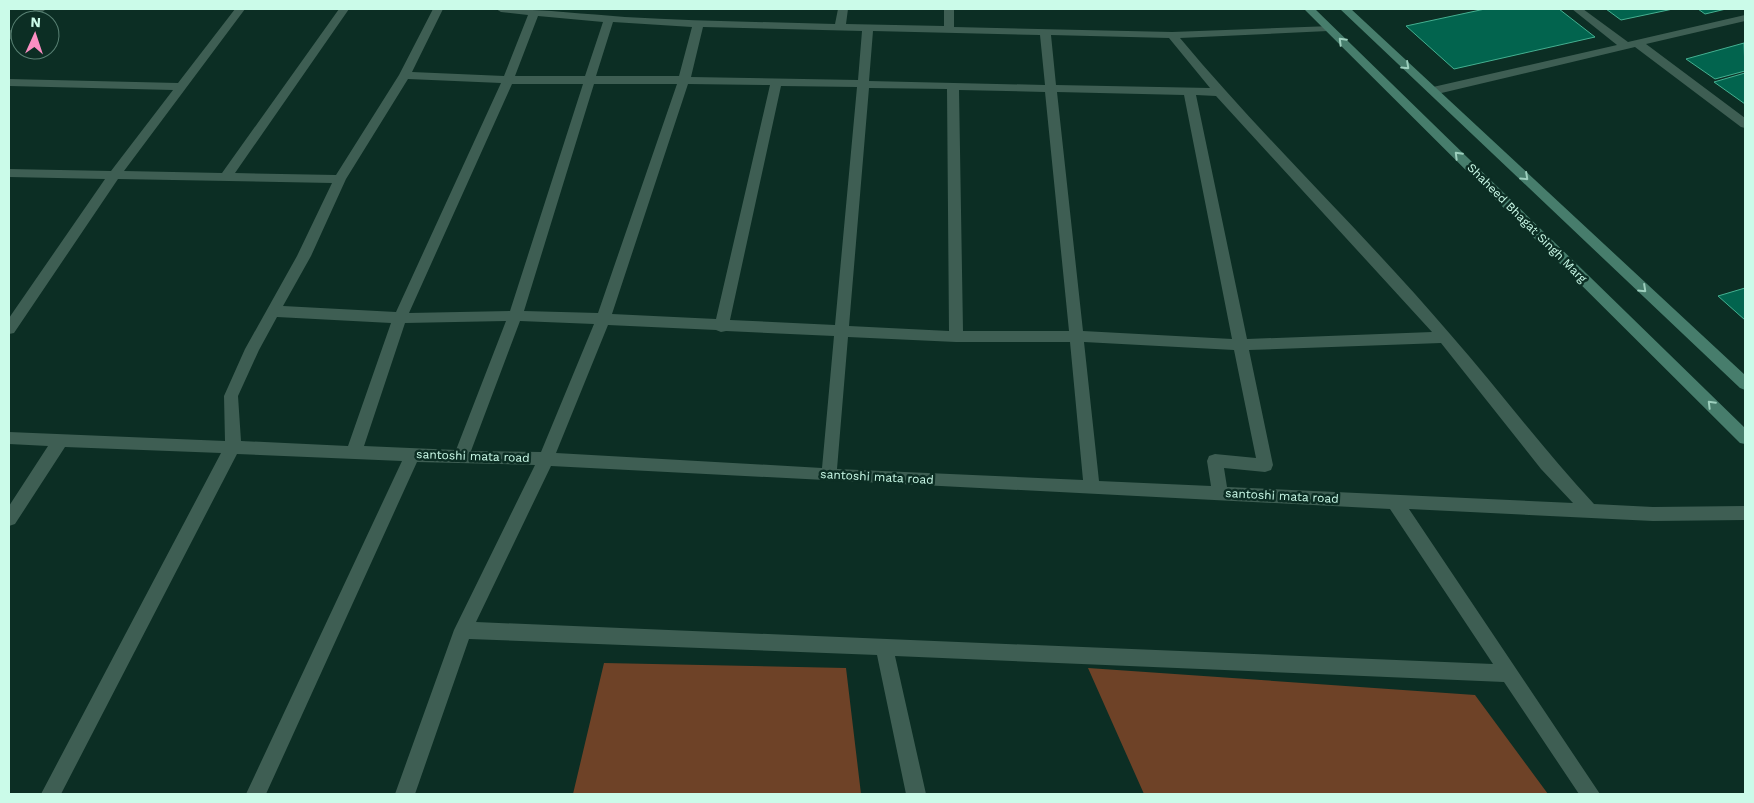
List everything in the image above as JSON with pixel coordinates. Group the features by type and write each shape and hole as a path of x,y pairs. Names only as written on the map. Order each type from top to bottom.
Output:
{"main road":[{"name":"Shaheed Bhagat Singh Marg","path":"1309,9 1745,438"},
{"path":"1345,9 1745,384"}],"street":[{"path":"9,329 114,176 240,9"},
{"path":"226,176 344,9"},
{"path":"51,794 233,446 231,396 273,311 304,256 340,179 405,75 438,9"},
{"path":"501,9 534,10 608,19 698,24 743,20 840,27 949,30 1172,35 1328,28"},
{"path":"636,20 641,9"},
{"path":"840,27 843,9"},
{"path":"949,9 949,30"},
{"path":"1577,9 1745,124"},
{"path":"354,452 400,318 508,80 534,10"},
{"path":"1433,91 1745,18"},
{"path":"461,457 515,316 608,19"},
{"path":"405,794 463,630 546,458 603,319 684,80 698,24"},
{"path":"829,475 865,84 868,28"},
{"path":"1044,32 1092,487"},
{"path":"1172,35 1219,92 1445,337 1547,464 1590,511"},
{"path":"405,75 508,80 684,80 1219,92"},
{"path":"9,82 180,87"},
{"path":"720,326 776,82"},
{"path":"953,86 956,338"},
{"path":"1188,91 1264,465 1214,461 1220,494"},
{"path":"9,173 340,179"},
{"path":"273,311 400,318 515,316 603,319 956,338 1076,336 1240,345 1445,337"},
{"name":"santoshi mata road","path":"9,438 461,457 546,458 829,475 1653,514 1745,513"},
{"path":"9,519 61,440"},
{"path":"256,794 413,454"},
{"path":"1395,502 1590,794"},
{"path":"463,630 1509,673"},
{"path":"884,647 916,794"}],"shaded area":[{"path":"604,663 846,668 861,794 573,794"},
{"path":"1088,668 1475,695 1548,794 1144,794"}],"building":[{"path":"1485,9 1559,9 1595,37 1454,69 1406,26"},
{"path":"1606,9 1673,9 1621,20"},
{"path":"1698,9 1726,9 1705,14"},
{"path":"1744,43 1745,71 1715,79 1686,59"},
{"path":"1745,73 1745,104 1714,82"},
{"path":"1745,288 1745,320 1718,296"}]}
